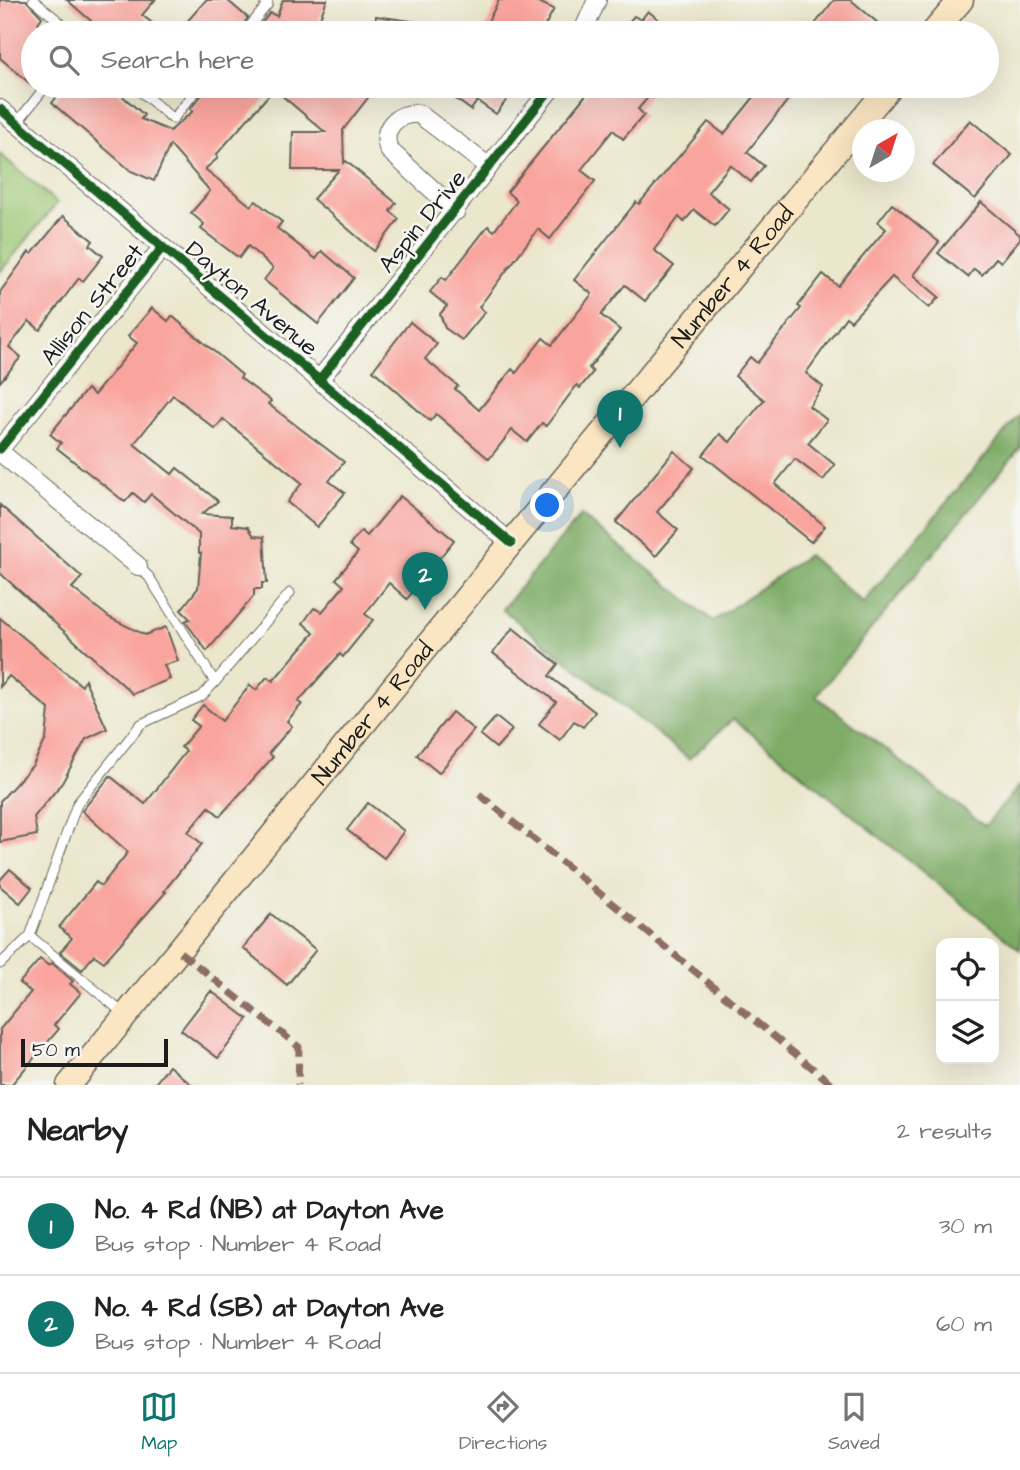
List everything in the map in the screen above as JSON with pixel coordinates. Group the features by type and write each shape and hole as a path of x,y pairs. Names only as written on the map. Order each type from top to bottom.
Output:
{"main road":[{"path":"943,21 961,0"},
{"name":"Number 4 Road","path":"69,1085 511,543 880,98"}],"street":[{"path":"587,21 597,0"},
{"name":"Aspin Drive","path":"319,380 544,98"},
{"name":"Dayton Avenue","path":"0,110 511,543"},
{"path":"456,211 394,157 386,144 388,128 401,117 419,114 489,167"},
{"name":"Allison Street","path":"0,451 162,248"},
{"path":"0,451 138,566"}],"lane":[{"path":"33,0 58,21"},
{"path":"254,21 268,4 262,0"},
{"path":"16,124 37,98"},
{"path":"148,98 173,119 191,98"},
{"path":"138,566 149,577 215,682"},
{"path":"0,964 30,936 77,804 141,724 202,696 290,593"},
{"path":"30,936 127,1016"}],"green space":[{"path":"0,154 57,203 0,272"},
{"path":"1020,414 1020,448 816,696 985,826 1020,785 1020,950 733,719 689,759 502,609 581,515 713,621 808,555 863,603"}],"building":[{"path":"0,0 26,0 42,17 39,21 21,21 21,76 0,58"},
{"path":"67,0 155,0 142,15 150,21 91,21"},
{"path":"206,0 227,0 248,18 246,21 188,21"},
{"path":"283,0 327,0 319,21 263,21 270,13 277,16"},
{"path":"499,0 534,0 554,9 548,21 488,21"},
{"path":"834,0 851,0 876,21 817,21"},
{"path":"648,11 660,21 630,21 634,16 641,20"},
{"path":"376,16 411,21 375,21"},
{"path":"56,98 125,98 144,115 141,119 170,131 193,111 190,109 199,98 266,98 216,155 218,158 205,169 251,206 256,201 282,222 277,228 316,259 322,251 354,278 318,324 264,280 273,268 248,246 239,258 201,229 204,224 191,213 210,191 170,145 154,181 131,171 52,103"},
{"path":"285,98 368,98 343,130 344,163 346,161 396,203 390,211 399,219 374,251 313,199 339,170 292,170 293,132 325,132"},
{"path":"454,98 508,98 496,114 477,101 471,110"},
{"path":"583,98 648,98 638,109 644,115 623,139 613,130 581,170 595,181 550,239 538,229 479,307 485,312 462,340 445,328 440,314 447,306 430,292 442,277 446,280 488,226 494,231 517,201 507,192"},
{"path":"753,98 790,98 747,152 764,166 751,182 730,165 708,192 729,209 715,226 694,210 684,222 679,217 654,250 674,266 645,301 625,285 601,315 620,330 589,368 593,372 580,388 577,385 546,426 542,423 527,442 512,430 489,459 436,414 430,421 373,370 410,322 437,344 425,359 458,386 455,389 479,410 512,369 516,373 543,338 552,345 592,294 574,280 636,202 639,204 708,122 724,134"},
{"path":"970,120 1012,155 975,199 933,165"},
{"path":"981,202 1020,235 1020,239 1001,262 996,258 982,275 974,269 968,277 938,253"},
{"path":"892,204 939,242 913,275 939,297 929,308 892,277 851,321 846,317 806,373 823,387 809,406 827,420 808,443 835,465 823,480 795,459 775,484 825,526 811,542 703,455 720,434 730,442 764,400 735,376 750,357 757,363 801,308 798,306 823,274 838,286 886,229 878,222"},
{"path":"63,216 93,241 90,245 103,256 83,281 79,278 40,330 29,321 9,347 21,357 0,382 0,292 29,252 32,254"},
{"path":"152,308 168,321 172,316 242,375 240,378 271,401 268,404 344,462 329,481 345,493 317,527 287,502 302,483 223,419 215,429 173,395 134,444 172,474 177,468 218,501 202,514 232,516 232,525 248,527 254,536 264,537 267,583 262,583 262,589 254,589 254,596 207,651 185,621 190,619 181,610 198,588 201,553 199,534 151,494 144,502 133,493 125,502 57,448 61,443 50,434 87,389 94,395 137,343 128,336"},
{"path":"674,451 694,468 657,512 678,530 656,556 616,522"},
{"path":"400,496 454,540 407,599 389,583 365,614 373,620 343,657 340,654 298,702 302,704 287,721 292,726 269,753 273,757 220,816 209,807 188,832 202,844 164,891 166,892 104,962 94,955 82,970 60,952 72,938 59,927 96,882 101,886 128,852 82,811 110,776 145,804 186,751 181,747 199,726 191,720 203,705 222,721 250,685 256,690 267,677 273,681 314,633 303,623 314,608 322,612 344,586 336,579 358,552 350,545 361,531 367,536"},
{"path":"0,505 82,577 72,588 110,618 145,635 166,627 178,661 164,665 170,679 133,694 0,573"},
{"path":"0,618 82,686 85,680 107,729 86,739 62,783 34,817 37,835 0,842 0,801 33,765 46,739 49,709 9,676 0,687"},
{"path":"513,628 558,664 549,676 595,712 583,727 574,721 560,740 539,724 556,702 493,653"},
{"path":"452,712 474,730 439,773 417,755"},
{"path":"496,717 512,730 496,748 480,735"},
{"path":"368,803 404,831 384,858 347,830"},
{"path":"10,869 32,888 20,903 0,886 0,880"},
{"path":"271,914 316,950 287,985 243,948"},
{"path":"40,959 49,966 52,963 73,981 70,984 81,993 54,1025 59,1029 11,1085 0,1085 0,1029 31,992 19,983"},
{"path":"211,991 248,1019 218,1058 181,1030"},
{"path":"169,1066 192,1085 154,1085"}],"marked path":[{"path":"479,794 833,1085"},
{"path":"180,952 299,1047 298,1085"}],"cycle path":[{"path":"319,380 543,98"},
{"path":"0,109 511,543"},
{"path":"0,449 162,248"}],"place":[{"name":"No. 4 Rd (NB) at Dayton Ave","path":"620,448"},
{"name":"No. 4 Rd (SB) at Dayton Ave","path":"425,610"}]}
